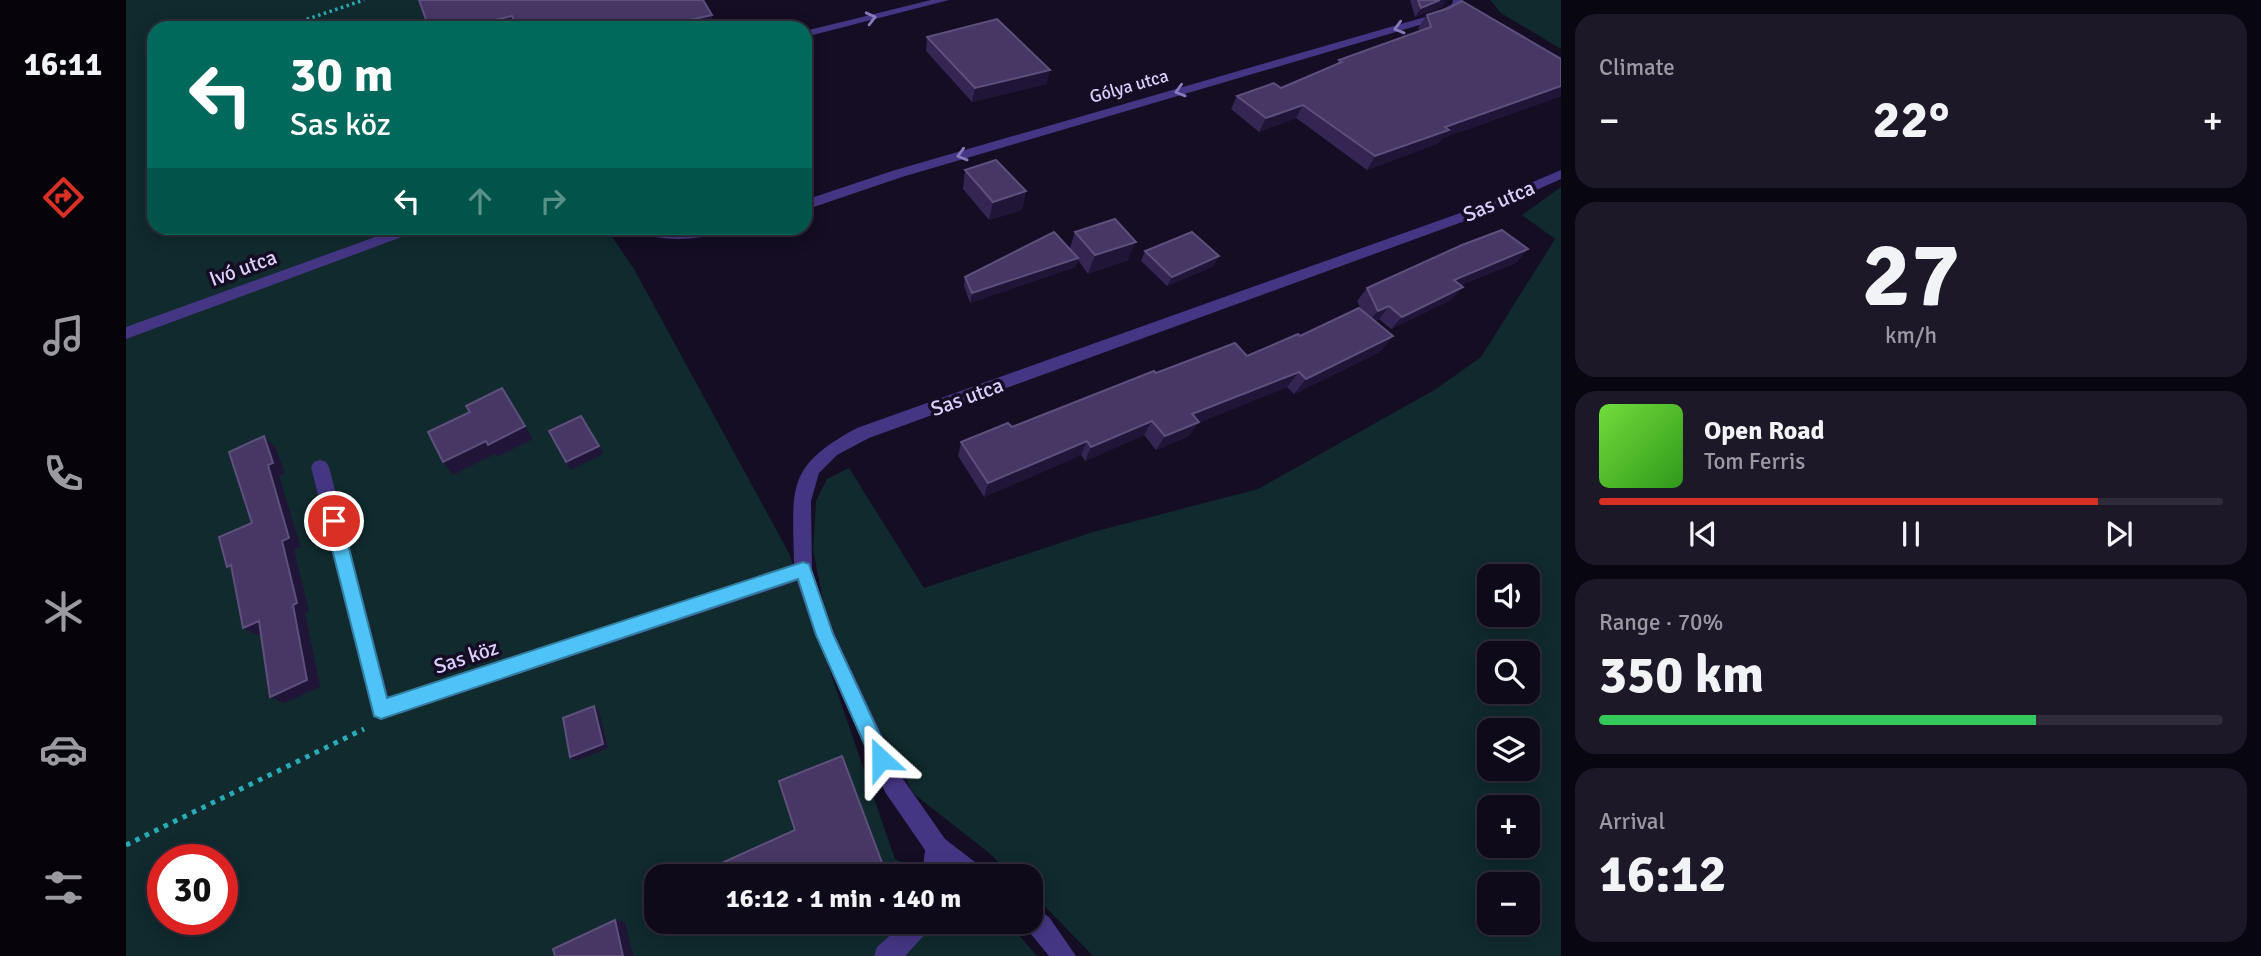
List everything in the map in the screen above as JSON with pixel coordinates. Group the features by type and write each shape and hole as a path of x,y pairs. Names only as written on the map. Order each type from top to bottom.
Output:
{"street":[{"path":"812,32 944,0"},
{"name":"Gólya utca","path":"812,203 897,174 1436,17 1457,6 1458,0"},
{"name":"Sas utca","path":"959,864 937,847 892,783 825,635 803,570 802,501 811,469 831,450 863,433 1455,220 1561,174"},
{"name":"Ivó utca","path":"126,333 394,235"},
{"path":"320,467 381,710"},
{"name":"Sas köz","path":"381,710 803,570"},
{"path":"935,864 937,847"},
{"path":"1043,928 1064,956"},
{"path":"900,951 912,934"}],"path":[{"path":"302,21 364,0"},
{"path":"126,845 366,728 381,710"}],"green space":[{"path":"126,0 460,0 472,21 147,21 147,235 611,235 634,269 789,553 895,859 906,864 644,864 644,934 1018,934 1037,956 126,956"},
{"path":"1490,0 1561,0 1561,49 1501,13"},
{"path":"1561,187 1561,956 1093,956 1043,904 1043,864 1000,864 914,794 844,669 826,616 813,550 816,501 827,479 849,468 924,588 1093,532 1258,489 1436,389 1481,357 1555,239 1522,215"}],"building":[{"path":"419,0 703,0 712,15 685,21 514,21 512,16 490,21 426,21"},
{"path":"1418,0 1440,0 1421,8"},
{"path":"1462,1 1561,59 1561,86 1445,127 1449,130 1375,156 1303,105 1266,118 1237,96 1274,83 1281,88 1342,62 1339,60 1431,27 1427,15"},
{"path":"997,19 1050,70 975,88 927,37"},
{"path":"996,160 1026,191 993,202 965,170"},
{"path":"1115,219 1136,242 1095,255 1075,232"},
{"path":"1502,230 1528,249 1454,280 1463,287 1402,317 1389,306 1378,311 1367,288"},
{"path":"1054,232 1078,258 972,293 965,277"},
{"path":"1192,232 1219,256 1172,277 1145,251"},
{"path":"1359,308 1393,336 1306,379 1299,372 1192,414 1199,422 1165,436 1152,421 1091,447 1087,441 988,483 961,442 1008,423 1012,427 1154,371 1156,373 1235,343 1247,356 1298,334 1300,336"},
{"path":"502,388 525,426 488,445 486,441 443,462 428,432 470,412 466,406"},
{"path":"581,416 599,446 566,462 549,431"},
{"path":"264,436 273,463 268,465 289,538 282,541 297,603 293,605 307,680 270,697 259,621 243,628 231,565 227,567 219,537 252,523 229,452"},
{"path":"594,706 603,744 570,757 563,718"},
{"path":"842,756 882,864 720,864 795,830 779,781"},
{"path":"615,920 623,956 555,956 553,949"}],"route":[{"path":"334,521 381,710 803,570 825,635 881,759"}]}
